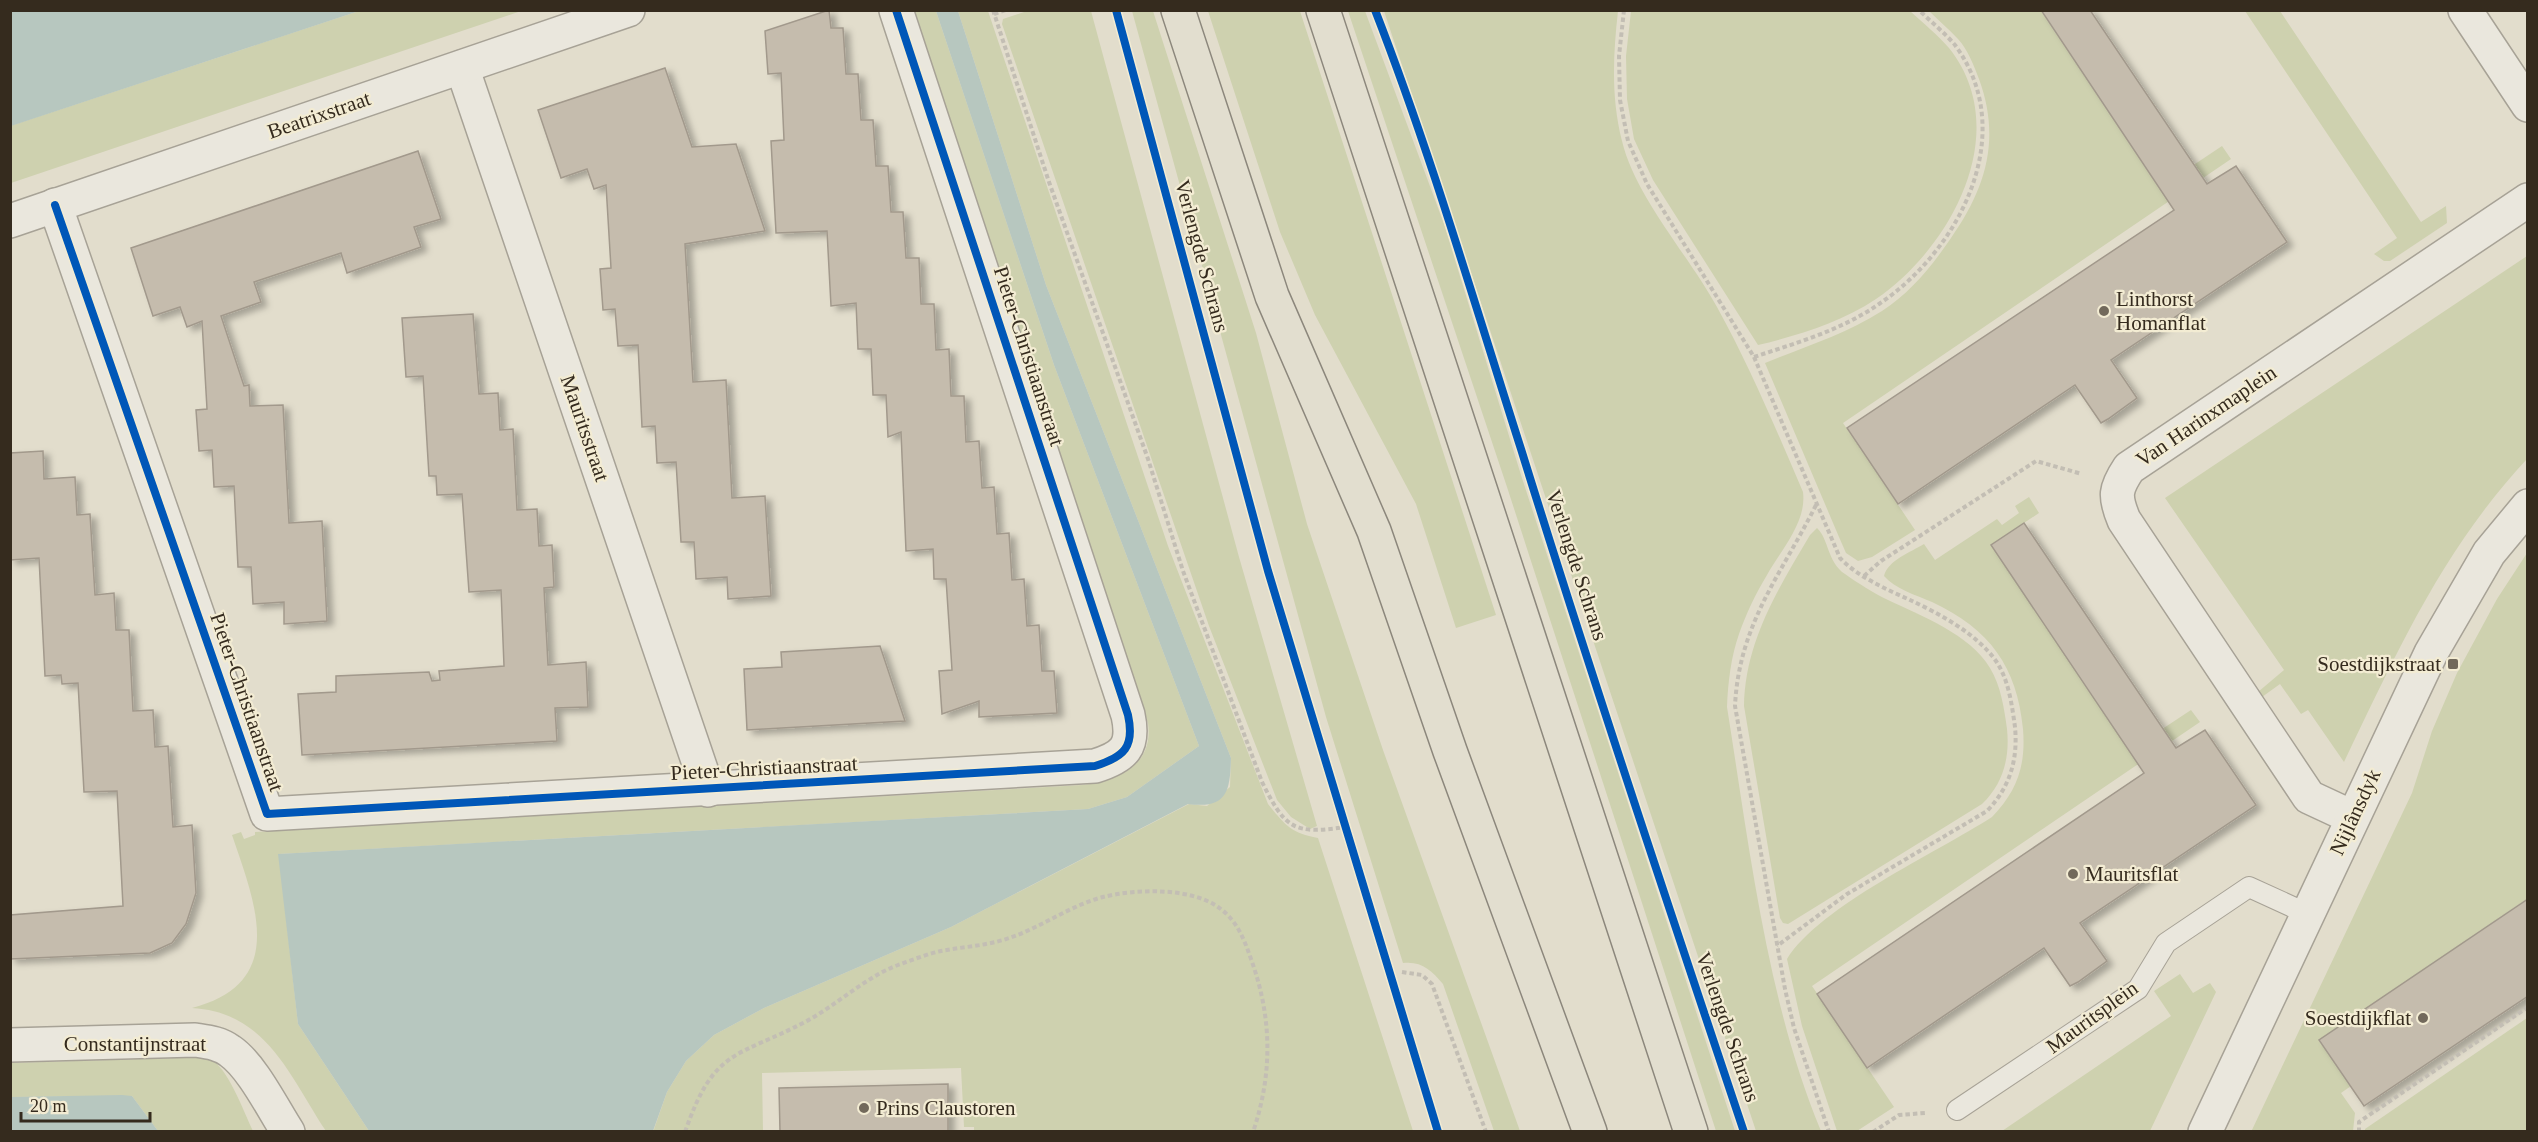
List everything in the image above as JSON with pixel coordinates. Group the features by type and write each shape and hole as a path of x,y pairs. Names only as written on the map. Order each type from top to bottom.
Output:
{"main road":[{"path":"1178,10 1272,296 1374,531 1450,751 1590,1131"},
{"path":"1323,10 1691,1131"}],"street":[{"name":"Beatrixstraat","path":"10,221 628,10"},
{"name":"Pieter-Christiaanstraat","path":"55,205 267,814 1095,766 1115,760 1128,746 1132,731 1125,704 896,10"},
{"path":"2464,10 2528,105"},
{"name":"Mauritsstraat","path":"462,67 708,790"},
{"name":"Van Harinxmaplein","path":"2352,818 2309,797 2124,520 2117,502 2118,485 2129,468 2528,200"},
{"name":"Nijlânsdyk","path":"2205,1131 2431,653 2489,553 2528,506"},
{"name":"Constantijnstraat","path":"10,1045 195,1040 215,1043 232,1052 244,1064 288,1131"}],"lane":[{"name":"Mauritsplein","path":"1957,1110 2138,988 2166,943 2249,887 2308,914"}],"path":[{"path":"1006,10 994,12 1049,182 1148,459 1183,571 1262,782 1277,811 1301,830 1314,832 1345,828"},
{"path":"1624,10 1619,56 1620,100 1628,141 1647,184 1754,357 1840,558 1890,592 1934,612 1976,642 1996,661 2012,708 2016,756 2001,796 1987,811 1847,894 1777,946"},
{"path":"1754,357 1845,324 1879,304 1905,284 1928,260 1962,209 1973,186 1983,150 1982,109 1968,68 1954,44 1919,10"},
{"path":"1864,576 1881,561 2036,461 2118,485"},
{"path":"1816,504 1773,581 1747,636 1736,684 1736,706 1746,775 1794,1028 1829,1131"},
{"path":"1342,816 1349,839"},
{"path":"685,1131 696,1100 726,1059 805,1022 896,966 939,951 1003,940 1102,898 1163,893 1196,897 1217,906 1234,921 1246,944 1261,987 1268,1018 1269,1054 1265,1089 1253,1131"},
{"path":"1402,972 1422,975 1432,984 1486,1131"},
{"path":"2359,1131 2359,1122 2528,1008"},
{"path":"1874,1131 1899,1115 1957,1110"}],"green space":[{"path":"359,11 521,11 11,183 10,126"},
{"path":"913,11 936,11 1054,365 1199,746 1127,797 1088,809 279,854 298,1024 369,1131 326,1131 288,1069 258,1034 240,1021 218,1012 192,1008 223,996 242,980 253,960 257,938 255,913 232,835 241,832 244,839 255,835 255,832 1082,785 1120,775 1139,760 1145,750 1148,723"},
{"path":"958,11 988,11 1168,546 1268,804 1289,827 1301,834 1318,838 1413,1131 974,1131 974,1127 964,1127 961,1068 762,1073 763,1131 653,1132 667,1092 686,1061 714,1035 764,1008 951,927 1189,804 1207,806 1230,787 1231,758 1046,285"},
{"path":"1027,11 1091,11 1239,557 1317,826 1310,829 1291,817 1277,800 1209,626 1002,24 1003,19"},
{"path":"1132,11 1153,11 1256,333 1307,524 1383,750 1520,1131 1494,1131 1443,984 1421,965 1403,963 1326,717"},
{"path":"1208,11 1300,11 1496,615 1456,628 1416,504 1315,315 1280,232"},
{"path":"1348,11 1365,11 1444,224 1521,475 1735,1131 1716,1131 1507,487"},
{"path":"1384,11 1618,11 1614,60 1616,109 1618,125 1629,162 1650,204 1705,287 1741,352 1803,492 1801,514 1797,525 1759,589 1739,634 1730,670 1727,707 1752,868 1773,977 1802,1081 1821,1131 1756,1131"},
{"path":"1631,11 1910,11 1949,48 1968,81 1976,115 1975,150 1965,186 1949,219 1928,250 1903,277 1876,299 1848,315 1789,337 1758,345 1653,180 1634,139 1627,99 1626,56"},
{"path":"1929,11 2041,11 2159,188 2222,146 2231,159 1843,423 1915,530 1872,557 1858,561 1846,553 1765,363 1854,327 1892,304 1920,278 1936,259 1973,200 1981,182 1989,142 1986,101 1965,48 1955,35"},
{"path":"2245,11 2280,11 2421,222 2446,206 2447,223 2390,261 2384,261 2374,254 2397,238"},
{"path":"2527,256 2527,459 2497,493 2446,565 2403,642 2344,762 2308,710 2301,714 2280,684 2262,697 2258,692 2284,670 2165,498"},
{"path":"2029,497 2039,513 1991,545 2129,751 2191,710 2200,722 1812,986 1894,1107 1857,1131 1837,1131 1802,1026 1787,959 1803,939 1852,900 1992,817 2014,787 2023,755 2024,742 2020,707 2007,669 1997,652 1970,625 1932,602 1900,588 1884,576 1886,570 1895,561 1924,544 1935,560 1997,519 2002,525 2019,513 2015,506"},
{"path":"1817,528 1824,538 1831,557 1845,574 1877,594 1944,627 1970,645 1981,656 1994,675 1999,690 2008,740 2004,770 1995,788 1982,804 1788,924 1783,923 1780,918 1744,706 1750,660 1765,617 1798,555"},
{"path":"2527,553 2527,899 2319,1041 2351,1086 2341,1093 2355,1113 2353,1131 2251,1132 2412,793 2432,731 2457,673 2497,599"},
{"path":"2180,974 2193,993 2210,983 2216,992 2150,1131 2002,1131 2171,1016 2154,991"},
{"path":"2527,1018 2527,1131 2365,1131 2365,1129"},
{"path":"209,1059 222,1070 253,1131 158,1131 132,1096 11,1097 10,1063"}],"shaded area":[{"path":"11,10 359,10 359,11 11,126"},
{"path":"936,11 958,11 1046,285 1231,758 1229,780 1224,796 1211,804 1188,804 951,927 764,1008 714,1035 686,1061 667,1092 653,1131 369,1131 298,1024 278,854 1088,809 1127,797 1199,746 1054,365"},
{"path":"132,1096 158,1131 11,1131 11,1097"}],"building":[{"path":"829,10 831,28 843,28 846,74 858,74 861,120 873,120 876,166 888,166 891,212 903,212 906,258 919,258 921,304 934,304 936,350 949,349 951,396 964,396 966,442 979,441 982,488 994,487 997,534 1009,533 1012,580 1024,579 1027,626 1039,625 1042,671 1054,671 1057,713 979,717 979,701 942,714 939,671 952,670 946,579 934,579 933,549 906,551 901,432 888,437 886,395 873,395 871,349 858,349 856,303 831,306 827,231 776,233 771,141 784,140 781,73 768,74 765,31"},
{"name":"Linthorst Homanflat","path":"2041,10 2090,10 2207,184 2236,166 2287,242 2111,360 2137,398 2108,419 2101,423 2075,385 1898,504 1847,428 2174,210"},
{"path":"665,68 692,147 736,144 765,231 685,244 693,382 726,380 732,498 765,496 771,596 728,599 727,577 696,579 694,542 681,542 676,462 657,463 655,426 642,427 638,345 618,346 615,309 603,310 600,269 611,268 606,185 594,189 587,169 561,178 538,110"},
{"path":"418,151 441,219 414,227 421,247 347,273 341,253 254,282 261,302 221,316 244,386 249,385 250,406 283,405 289,523 322,521 327,621 284,624 284,602 253,604 251,567 238,567 234,486 214,487 212,450 199,451 196,410 207,409 202,321 187,327 180,307 153,316 131,248"},
{"path":"473,314 479,394 498,393 500,430 513,429 517,510 537,509 539,546 552,545 554,587 544,588 548,665 586,662 588,707 555,708 557,741 302,755 298,694 336,692 336,676 429,672 432,681 440,680 439,671 504,666 501,590 469,592 462,494 437,495 436,476 429,476 423,376 406,377 402,318"},
{"path":"43,451 44,479 75,477 77,515 90,514 95,595 114,593 116,630 129,630 133,711 153,710 155,747 168,746 173,827 192,825 196,893 186,924 172,943 150,953 10,959 10,915 123,906 117,791 84,792 78,683 62,684 61,675 45,676 39,558 10,560 10,453"},
{"name":"Mauritsflat","path":"2024,523 2176,748 2205,730 2256,805 2080,923 2107,961 2078,982 2070,986 2044,948 1867,1068 1817,994 2144,773 1991,545"},
{"path":"880,646 905,721 747,730 744,669 782,667 781,652"},
{"name":"Soestdijkflat","path":"2528,899 2528,996 2364,1106 2319,1040"},
{"name":"Prins Claustoren","path":"948,1084 948,1131 780,1131 779,1088"}],"cycle path":[{"path":"55,205 267,814 1095,766 1113,759 1125,749 1130,735 1128,715 896,10"},
{"name":"Verlengde Schrans","path":"1116,10 1268,571 1438,1132"},
{"name":"Verlengde Schrans","path":"1375,10 1433,173 1603,706 1744,1132"}],"place":[{"name":"Linthorst Homanflat","path":"2104,311"},
{"name":"Soestdijkstraat","path":"2453,664"},
{"name":"Mauritsflat","path":"2073,874"},
{"name":"Soestdijkflat","path":"2423,1018"},
{"name":"Prins Claustoren","path":"864,1108"}]}
